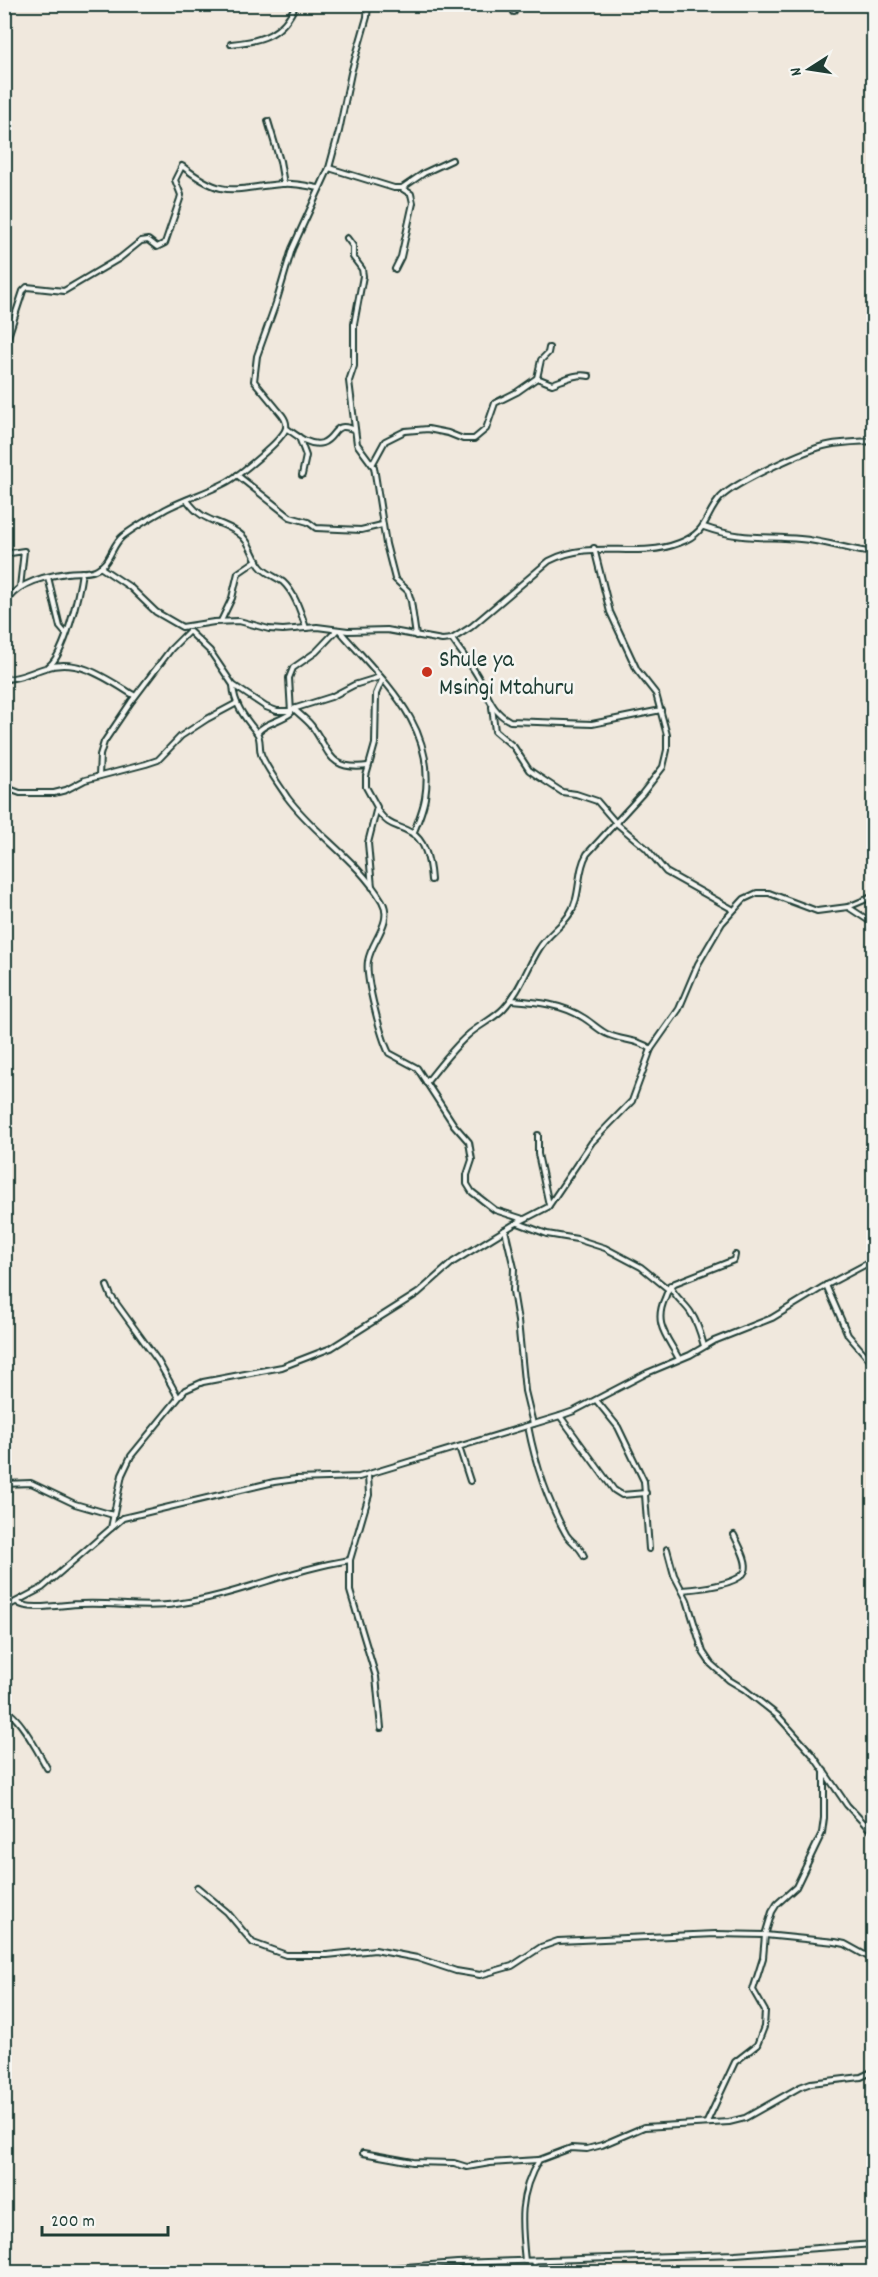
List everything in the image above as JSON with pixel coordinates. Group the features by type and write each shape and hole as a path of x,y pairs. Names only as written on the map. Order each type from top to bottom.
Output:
{"street":[{"path":"231,44 258,40 273,34 284,26 296,4"},
{"path":"355,430 341,427 325,441 319,443 298,437 286,428 282,415 257,386 254,381 254,372 257,356 292,249 329,168 351,73 367,17 368,4"},
{"path":"514,4 514,12"},
{"path":"268,121 284,184"},
{"path":"402,188 424,173 453,160"},
{"path":"4,349 23,291 27,287 64,291 120,258 141,241 148,240 158,247 165,243 180,199 175,180 182,166 206,184 219,188 243,190 284,184 319,188"},
{"path":"329,168 394,188 402,188 411,194 413,203 401,257 395,269"},
{"path":"347,238 353,246 352,257 362,269 363,276 354,324 354,366 349,381 355,430 360,450 373,463 382,525 395,579 408,591 416,636"},
{"path":"373,463 386,441 405,431 428,429 468,440 479,436 486,429 495,403 517,392 537,378 541,360 548,353 549,348"},
{"path":"537,378 552,384 570,377 589,376"},
{"path":"4,605 12,593 20,588 48,577 100,567 108,560 121,537 159,513 228,482 273,444 286,428"},
{"path":"298,437 306,456 302,476"},
{"path":"184,627 221,621 239,621 269,629 387,630 442,640 452,639 483,618 549,561 569,553 594,548 637,550 666,548 682,542 704,527 716,502 723,495 754,476 824,445 873,441"},
{"path":"237,475 290,517 308,522 316,528 361,530 382,525"},
{"path":"187,500 198,514 243,536 260,567 283,583 291,593 306,628"},
{"path":"704,527 743,537 799,539 873,553"},
{"path":"426,1083 467,1035 496,1016 511,1000 540,947 570,914 580,886 581,864 586,854 616,823 663,767 667,750 661,710 656,694 637,670 610,612 594,548"},
{"path":"4,554 24,551 20,588"},
{"path":"221,621 232,598 238,573 257,560"},
{"path":"100,567 130,587 156,612 184,627 210,651 233,685 237,703 244,718 257,733 261,753 288,798 350,862 383,902 386,911 385,921 368,960 367,970 373,1000 389,1053 417,1068 454,1125 469,1142 472,1160 467,1175 467,1184 472,1192 495,1210 524,1220"},
{"path":"48,667 62,650 79,594 82,572"},
{"path":"48,577 60,627 66,635"},
{"path":"338,630 381,679 416,726 425,749 427,773 425,797 413,834"},
{"path":"338,630 316,652 293,668 289,678 292,710 310,724 333,759 352,766 368,766"},
{"path":"99,777 100,755 104,742 135,696 178,640 189,631"},
{"path":"452,639 477,674 492,707 495,731 514,747 529,770 562,792 597,801 666,872 732,910"},
{"path":"4,679 16,679 48,667 70,664 96,673 135,696"},
{"path":"233,685 277,711 292,710 331,697 354,685 381,679"},
{"path":"372,888 368,843 377,809 376,803 366,788 368,766 375,744 376,694 381,679"},
{"path":"4,787 20,793 54,793 85,780 158,760 181,736 237,703"},
{"path":"492,707 501,717 510,721 581,725 629,718 661,710"},
{"path":"257,733 260,728 282,720 292,710"},
{"path":"377,809 391,826 413,834 429,859 431,880"},
{"path":"111,1528 122,1475 131,1456 185,1390 203,1382 282,1367 331,1348 418,1293 453,1262 549,1206 592,1142 632,1101 651,1048 679,1009 698,964 722,923 744,899 764,892 775,894 806,909 817,911 848,907 873,896"},
{"path":"848,907 873,924"},
{"path":"511,1000 567,1009 606,1034 643,1043 651,1048"},
{"path":"538,1135 538,1154 549,1206"},
{"path":"518,1223 547,1234 577,1239 605,1248 641,1267 669,1287 685,1303 696,1322 704,1346"},
{"path":"505,1230 514,1268 513,1291 525,1391 533,1424"},
{"path":"679,1359 659,1321 661,1304 669,1287 734,1260 735,1255"},
{"path":"4,1608 42,1588 95,1545 111,1528 131,1516 274,1482 368,1475 560,1416 736,1331 772,1318 873,1260"},
{"path":"826,1285 848,1335 873,1365"},
{"path":"107,1286 111,1296 158,1362 178,1397"},
{"path":"596,1400 626,1439 644,1481 649,1550"},
{"path":"560,1416 614,1490 622,1495 646,1492"},
{"path":"528,1426 531,1445 560,1521 568,1538 576,1543 584,1556"},
{"path":"459,1447 470,1481"},
{"path":"368,1475 369,1495 350,1560 350,1591 373,1665 381,1728"},
{"path":"4,1484 31,1483 75,1504 113,1515"},
{"path":"681,1590 717,1585 741,1576 745,1571 745,1564 734,1535"},
{"path":"667,1549 681,1590 687,1600 703,1652 711,1664 778,1716 812,1754 847,1805 873,1834"},
{"path":"17,1602 24,1606 34,1607 85,1603 139,1607 178,1604 231,1592 331,1563 350,1560"},
{"path":"4,1710 9,1711 19,1722 47,1768"},
{"path":"707,2122 735,2062 757,2045 764,2027 765,2011 753,1990 763,1958 765,1935 774,1908 796,1887 822,1833 824,1771"},
{"path":"197,1887 226,1912 253,1943 272,1952 298,1956 375,1950 417,1958 456,1971 480,1975 513,1966 542,1947 558,1941 698,1935 765,1935 845,1944 873,1960"},
{"path":"363,2153 413,2162 454,2163 470,2167 490,2163 539,2160 571,2148 587,2149 602,2145 644,2127 729,2122 745,2118 800,2087 818,2082 861,2077 873,2071"},
{"path":"525,2261 521,2211 523,2197 539,2160"},
{"path":"342,2272 533,2260 735,2254 873,2244"},
{"path":"533,2260 536,2272"}],"place":[{"name":"Shule ya Msingi Mtahuru","path":"427,672"}]}
